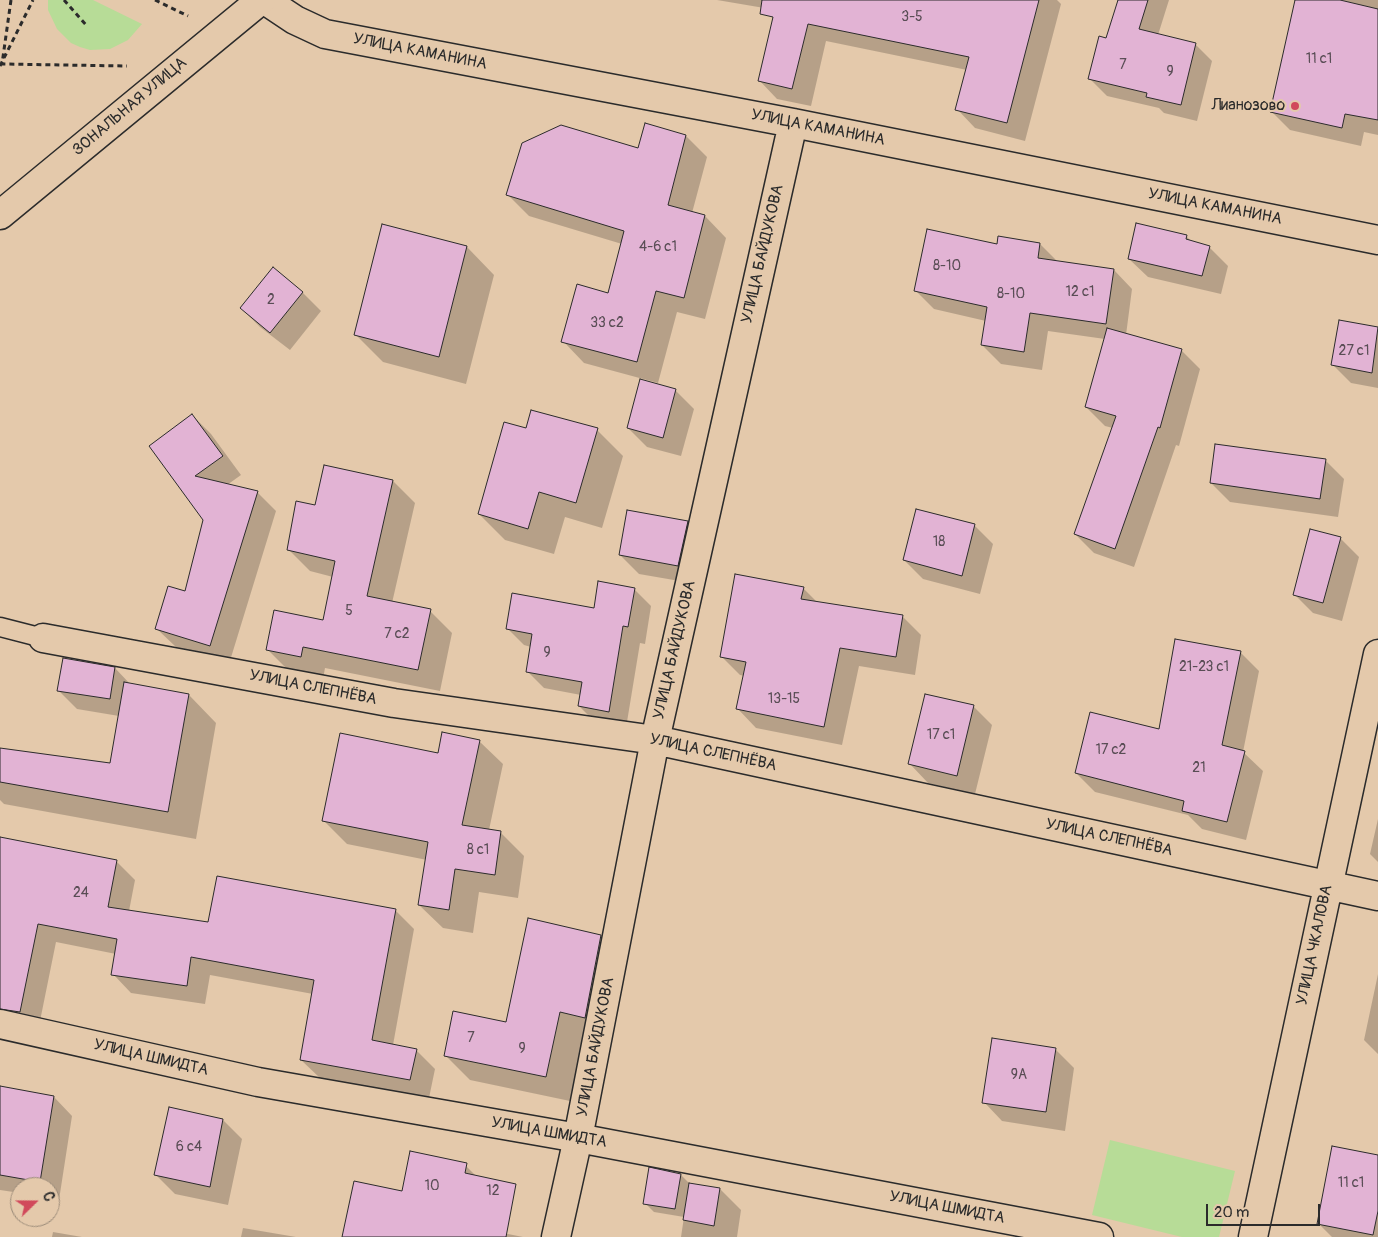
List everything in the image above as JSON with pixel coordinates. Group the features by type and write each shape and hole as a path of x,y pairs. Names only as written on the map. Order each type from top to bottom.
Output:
{"street":[{"name":"УЛИЦА КАМАНИНА","path":"263,0 294,20 325,34 793,123 1378,240"},
{"name":"ЗОНАЛЬНАЯ УЛИЦА","path":"0,215 263,0"},
{"name":"УЛИЦА БАЙДУКОВА","path":"556,1237 578,1138 655,740 793,123"},
{"name":"УЛИЦА СЛЕПНЁВА","path":"43,638 394,703 655,740 1378,896"},
{"name":"УЛИЦА ЧКАЛОВА","path":"1253,1237 1378,654"},
{"name":"УЛИЦА ШМИДТА","path":"0,1024 258,1082 578,1138 1098,1237"}],"lane":[{"path":"0,627 43,638"}],"path":[{"path":"1,65 11,0"},
{"path":"1,65 33,0"},
{"path":"64,0 87,26"},
{"path":"1,65 134,66"}],"green space":[{"path":"48,0 93,0 142,24 128,40 110,49 90,50 71,43 57,29 48,10"},
{"path":"1110,1140 1235,1171 1219,1237 1182,1237 1092,1215"}],"building":[{"path":"762,0 1039,0 1007,123 955,110 969,57 808,24 792,89 758,81 773,17 760,14"},
{"path":"1118,0 1148,0 1139,29 1196,43 1181,105 1146,97 1147,93 1088,79 1099,36 1106,38"},
{"path":"1295,0 1340,0 1378,9 1378,120 1345,114 1342,128 1270,112"},
{"path":"645,123 686,135 668,205 705,215 684,298 656,291 637,362 561,342 577,284 608,293 624,231 506,195 522,143 561,125 638,148"},
{"path":"1136,223 1187,235 1186,239 1210,246 1202,276 1128,259"},
{"path":"382,224 467,246 439,357 354,335"},
{"path":"927,229 997,244 998,236 1040,243 1038,258 1114,269 1106,324 1030,313 1024,352 981,345 987,307 914,291"},
{"path":"273,267 303,292 270,333 240,308"},
{"path":"1339,320 1378,327 1372,373 1331,365"},
{"path":"1107,328 1182,349 1160,428 1158,427 1115,549 1074,534 1116,416 1085,407"},
{"path":"640,379 676,389 663,438 627,428"},
{"path":"531,410 598,428 576,503 539,492 528,529 478,514 504,422 526,428"},
{"path":"192,414 223,456 195,476 258,491 210,646 155,629 168,586 185,591 203,520 149,446"},
{"path":"1215,444 1326,459 1320,499 1210,483"},
{"path":"324,465 393,480 367,596 431,609 418,670 303,647 301,657 266,650 274,610 323,620 335,561 287,550 296,501 315,505"},
{"path":"916,509 975,524 962,576 903,560"},
{"path":"627,510 688,521 678,566 619,555"},
{"path":"1310,529 1341,537 1323,603 1293,595"},
{"path":"735,574 804,587 801,599 903,615 896,657 840,648 824,727 736,709 746,662 720,657"},
{"path":"598,581 635,588 628,627 623,626 609,712 578,706 582,682 526,672 532,634 506,629 512,593 594,608"},
{"path":"1175,639 1241,651 1222,745 1245,751 1227,822 1182,811 1184,801 1075,773 1090,712 1159,729"},
{"path":"63,658 115,667 110,699 57,691"},
{"path":"124,682 189,694 168,812 0,782 0,748 110,763"},
{"path":"925,694 974,705 957,776 908,764"},
{"path":"442,732 480,740 462,825 501,831 495,875 455,869 449,910 418,905 428,842 322,821 340,733 438,753"},
{"path":"0,837 117,860 108,907 208,922 217,876 396,909 372,1040 417,1049 410,1080 300,1060 314,980 191,957 187,986 111,975 117,939 38,924 20,1012 0,1009"},
{"path":"528,918 601,935 585,1018 560,1012 546,1077 444,1056 453,1011 506,1022"},
{"path":"992,1038 1056,1048 1046,1112 982,1103"},
{"path":"0,1086 54,1096 41,1177 0,1175"},
{"path":"169,1107 223,1119 210,1187 154,1175"},
{"path":"1332,1146 1378,1155 1378,1211 1373,1235 1317,1224"},
{"path":"410,1151 467,1163 465,1173 516,1184 506,1237 342,1237 354,1181 402,1191"},
{"path":"649,1167 681,1174 675,1209 643,1204"},
{"path":"689,1183 720,1188 714,1226 683,1220"}],"place":[{"name":"Лианозово","path":"1295,106"}]}
